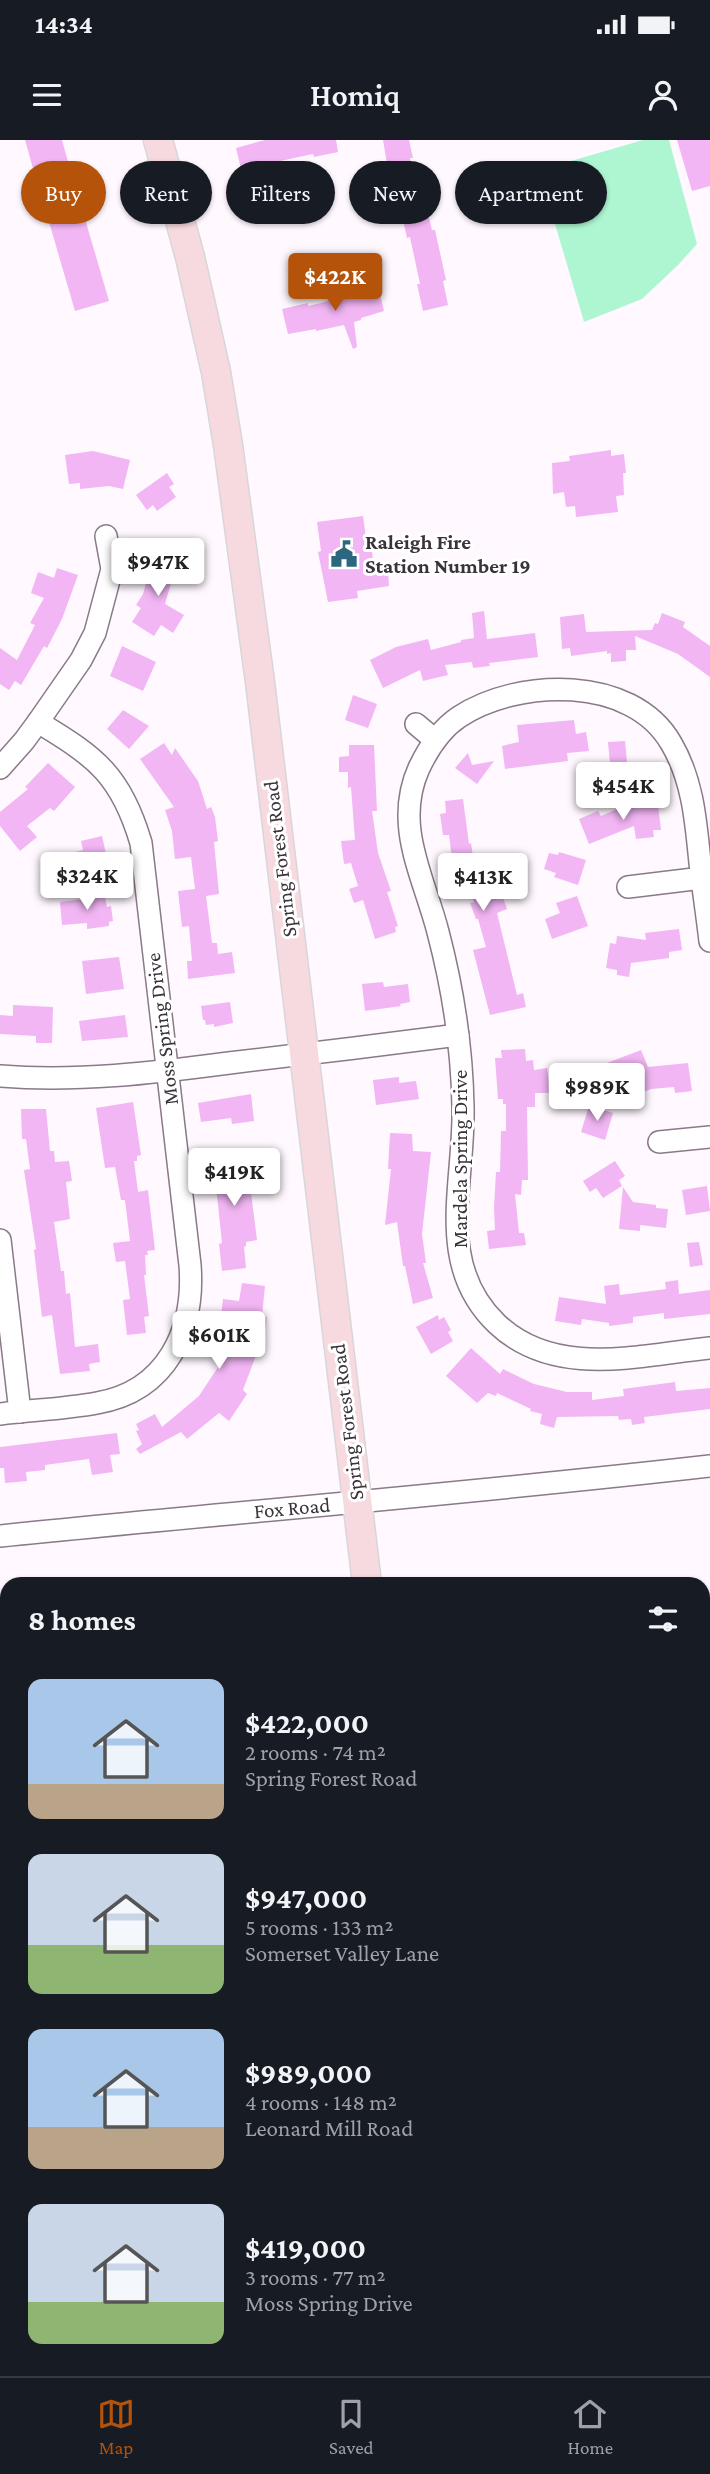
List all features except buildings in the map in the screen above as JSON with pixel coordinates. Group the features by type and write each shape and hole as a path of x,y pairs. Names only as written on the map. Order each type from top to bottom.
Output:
{"main road":[{"name":"Spring Forest Road","path":"158,140 193,269 229,445 260,682 366,1577"}],"street":[{"path":"0,768 38,722 81,660 95,633 112,569 106,536"},
{"name":"Mardela Spring Drive","path":"710,941 694,809 681,762 653,708 584,691 559,689 526,692 482,705 457,718 435,740 418,770 409,811 409,828 415,863 435,918 449,974 458,1035 463,1105 456,1232 464,1273 483,1308 510,1336 545,1353 568,1359 591,1360 710,1348"},
{"name":"Moss Spring Drive","path":"10,1413 99,1403 137,1388 162,1366 177,1348 191,1301 191,1274 141,843 124,795 109,775 89,755 38,722"},
{"path":"416,724 435,740"},
{"path":"628,887 702,877"},
{"path":"0,1076 44,1080 82,1079 458,1035"},
{"path":"659,1142 710,1137"},
{"path":"0,1240 10,1413"},
{"name":"Fox Road","path":"0,1536 710,1466"}],"green space":[{"path":"643,140 669,140 697,244 642,299 584,322 555,224 607,224 607,161 571,161"}],"place":[{"name":"Raleigh Fire Station Number 19","path":"344,554"}]}
